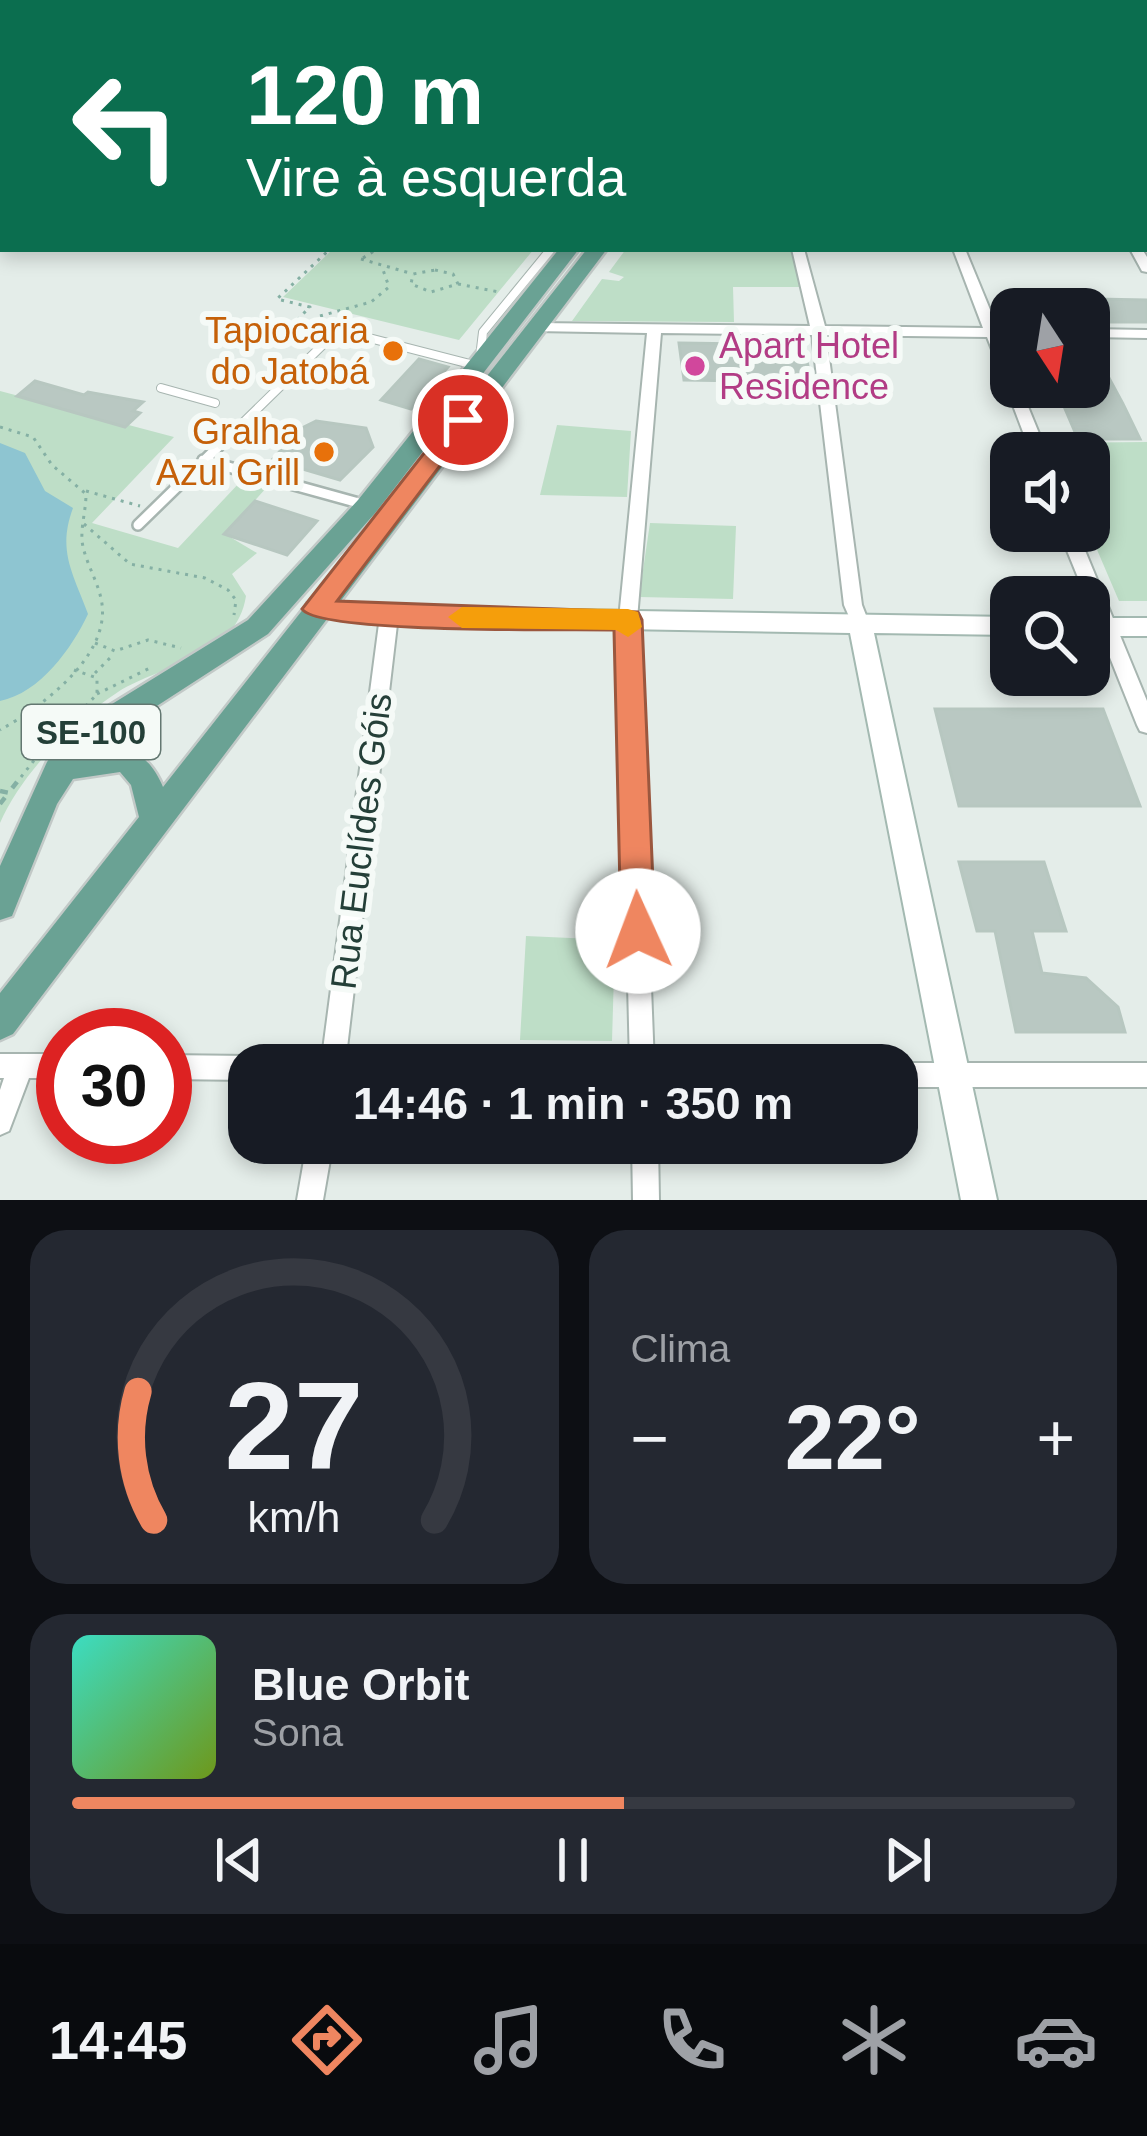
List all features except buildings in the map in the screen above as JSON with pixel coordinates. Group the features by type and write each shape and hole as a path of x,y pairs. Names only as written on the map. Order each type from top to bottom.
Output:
{"main road":[{"name":"SE-100","path":"0,1022 595,252"},
{"name":"SE-100","path":"0,905 58,771 69,729 258,627 367,506 479,364 556,253"},
{"path":"58,771 103,760 136,765 146,774 156,825"}],"street":[{"path":"799,252 819,332 853,605 979,1200"},
{"path":"960,252 990,326"},
{"path":"535,327 990,333"},
{"path":"641,1044 628,620 654,330"},
{"path":"1110,333 1147,334"},
{"path":"316,609 389,616 990,626"},
{"name":"Rua Euclídes Góis","path":"336,1044 389,616"},
{"path":"1110,627 1147,627"},
{"path":"1110,652 1147,725"},
{"path":"0,1122 11,1065"},
{"path":"192,1067 228,1068"},
{"path":"918,1075 1147,1076"},
{"path":"310,1200 316,1164"},
{"path":"645,1164 646,1200"}],"lane":[{"path":"138,525 338,330 479,364 483,332 556,253"},
{"path":"161,388 215,404"},
{"path":"203,460 367,506"}],"path":[{"path":"326,252 277,299 310,307 320,316 380,299 389,286 382,267"},
{"path":"372,252 359,261 413,274 435,269 453,274 458,284"},
{"path":"413,274 411,284 431,292 458,284 514,295"},
{"path":"278,339 310,307"},
{"path":"0,427 32,437 52,465 83,490 153,510"},
{"path":"0,730 27,716 74,670 93,642 103,607 86,555 88,500 83,490"},
{"path":"84,524 133,566 188,575 230,590 236,600 230,625"},
{"path":"94,674 115,651 156,640 171,642 189,654"},
{"path":"93,642 115,651"},
{"path":"0,804 98,694 160,665"},
{"path":"74,670 94,674"},
{"path":"94,674 98,694"},
{"path":"27,716 69,729"}],"green space":[{"path":"330,252 532,252 459,340 283,297"},
{"path":"624,252 792,252 800,287 733,287 734,322 572,321 602,279 624,277 609,272"},
{"path":"0,391 174,437 92,523 178,548 241,481 267,487 225,534 257,553 232,574 246,596 228,634 196,657 118,692 84,718 35,767 0,823"},
{"path":"557,425 631,431 627,497 540,495"},
{"path":"1110,442 1147,442 1147,601 1119,601 1098,552 1110,552"},
{"path":"650,523 736,526 733,599 639,597"},
{"path":"526,936 615,940 612,1041 520,1040"}],"water":[{"path":"0,443 25,453 45,491 73,508 67,550 88,614 64,654 41,679 0,701"}],"slow traffic":[{"path":"462,617 628,620 628,627"}],"place":[{"name":"Tapiocaria do Jatobá","path":"393,351"},
{"name":"Apart Hotel Residence","path":"695,366"},
{"name":"Gralha Azul Grill","path":"324,452"}],"route":[{"path":"463,420 316,609 389,616 628,620 638,931"}]}
